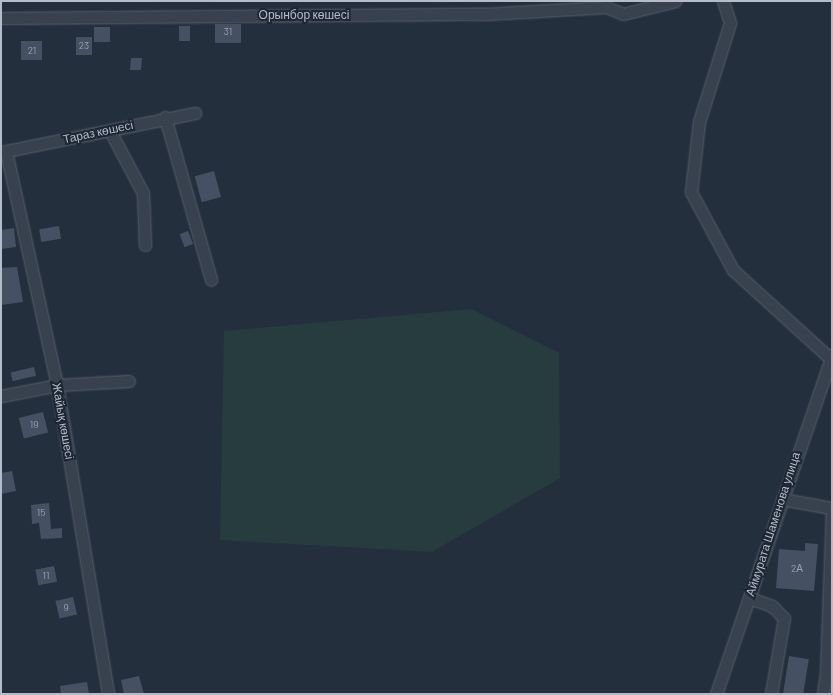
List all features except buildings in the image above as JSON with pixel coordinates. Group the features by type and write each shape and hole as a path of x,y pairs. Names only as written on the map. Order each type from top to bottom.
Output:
{"street":[{"name":"Орынбор көшесі","path":"1,18 485,14 607,4 623,14 675,1"},
{"path":"723,1 730,23 699,122 691,192 733,270 831,358"},
{"name":"Тараз көшесі","path":"4,151 110,131 165,117 195,113"},
{"path":"165,117 211,280"},
{"path":"110,131 143,194 145,245"},
{"name":"Жайық көшесі","path":"4,151 57,385 108,694"},
{"name":"Аймурата Шаменова улица","path":"716,694 831,358"},
{"path":"1,396 57,385 129,381"},
{"path":"782,500 831,509 829,671 823,694"},
{"path":"749,598 772,606 784,618 771,694"}],"green space":[{"path":"471,309 559,353 560,478 432,552 220,540 224,331"}]}
